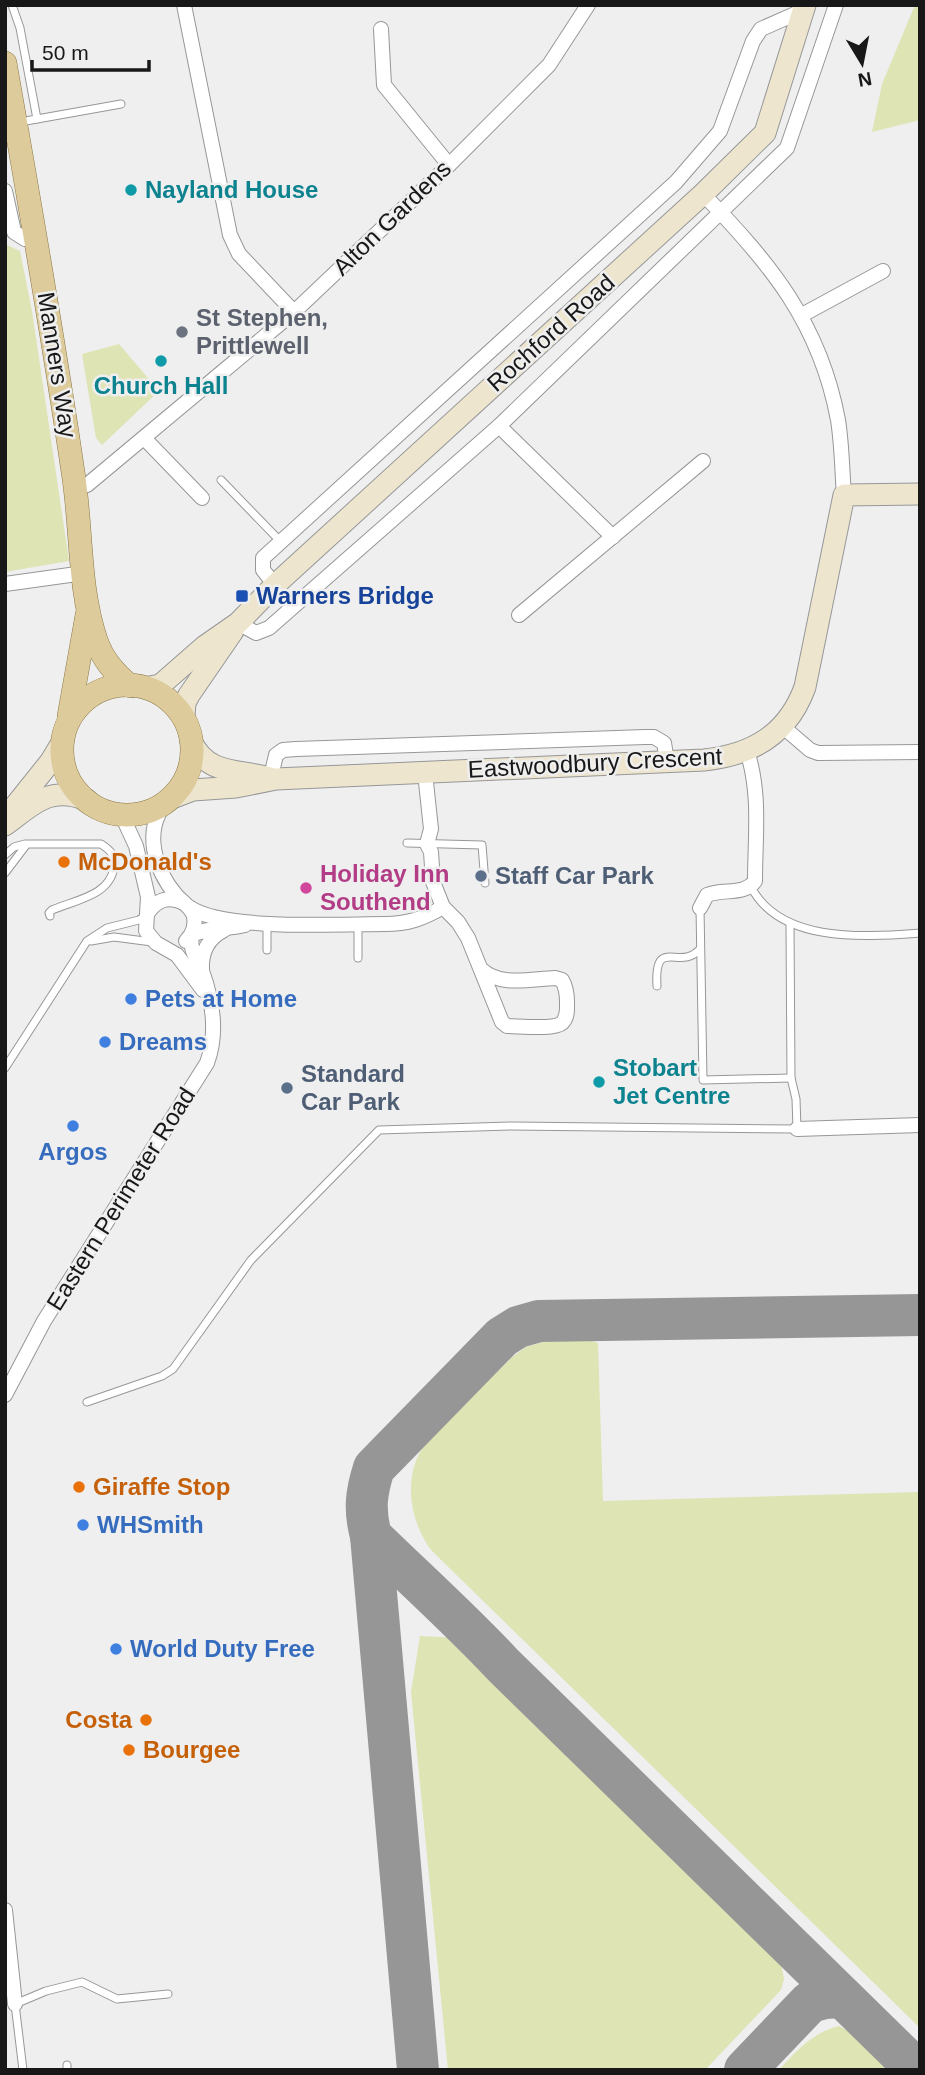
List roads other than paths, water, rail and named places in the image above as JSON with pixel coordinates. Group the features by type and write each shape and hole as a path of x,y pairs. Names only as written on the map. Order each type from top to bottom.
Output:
{"main road":[{"name":"Manners Way","path":"5,63 26,121 37,240 76,489 88,609 96,640 106,663 138,687"},
{"name":"Manners Way","path":"68,719 88,609"},
{"path":"138,687 167,698 184,716 191,741 189,770 181,788 169,801 155,810 135,815 114,813 87,800 67,779 61,762 60,746 68,719 84,698 100,690 138,687"}],"street":[{"path":"184,5 230,235 239,254 294,312"},
{"name":"Alton Gardens","path":"76,489 87,485 294,312 449,165 549,65 588,5"},
{"path":"238,623 256,633 269,628 499,426 787,148 836,5"},
{"path":"275,585 263,570 262,562 281,541 676,182 720,131 753,41 761,29 805,8"},
{"name":"Rochford Road","path":"184,716 189,695 238,623 275,585 703,194 765,133 805,8"},
{"path":"381,29 384,85 394,101 449,165"},
{"path":"5,191 14,232 25,239 37,240"},
{"name":"Eastwoodbury Crescent","path":"191,741 200,756 212,766 276,779 425,782 719,758 747,751 782,726 800,701 805,687 844,495 838,423 819,354 802,315 770,269 703,194"},
{"path":"802,315 883,271"},
{"path":"499,426 612,537"},
{"path":"144,438 202,498"},
{"path":"519,615 703,461"},
{"path":"844,495 920,494"},
{"path":"5,584 84,573"},
{"name":"Rochford Road","path":"138,687 160,685 205,646 238,623"},
{"path":"782,726 810,750 818,753 920,752"},
{"path":"276,779 273,768 276,755 283,750 296,749 654,737 664,743 667,761"},
{"path":"5,818 40,776 60,746"},
{"path":"700,908 699,891 708,883 738,883 752,877 757,790 755,773 747,751"},
{"name":"Eastwoodbury Crescent","path":"169,801 193,790 236,788 276,779"},
{"path":"425,782 430,805 431,829 427,844 431,852 433,883 440,901 468,938 500,1017 507,1026 552,1026 564,1020 567,997 562,980 494,979 481,969"},
{"path":"5,825 42,798 51,795 66,793 87,800"},
{"path":"114,813 124,820 133,835 148,897 146,931 159,945 176,947 188,940 192,934 194,919 187,905 176,895 166,879 153,848 153,824 157,814 169,801"},
{"path":"147,914 151,907 161,900 173,899 205,914 260,923 405,924 420,919 440,901"},
{"path":"192,934 260,923"},
{"path":"202,972 205,948 214,937 226,930"},
{"name":"Eastern Perimeter Road","path":"5,1395 44,1321 207,1063 214,1043 214,1032 202,972 193,952 192,934"},
{"name":"Eastern Perimeter Road","path":"159,945 182,961 209,999"},
{"path":"797,1129 920,1125"},
{"path":"5,1910 15,2004"}],"lane":[{"name":"Manners Way","path":"12,5 20,28 26,121"},
{"path":"26,121 121,104"},
{"path":"221,480 281,541"},
{"path":"407,843 482,845 485,883"},
{"path":"5,855 14,847 29,844 101,844 110,850 115,861 109,883 99,892 52,910 50,916"},
{"path":"5,873 22,849 29,844"},
{"path":"752,877 759,901 790,925 839,934 920,933"},
{"path":"700,908 703,1080 791,1078"},
{"path":"5,1068 82,948 100,932 139,920 147,914"},
{"path":"260,923 267,950"},
{"path":"358,924 358,958"},
{"path":"88,1402 162,1376 173,1369 251,1260 379,1130 511,1126 797,1129 796,1098 791,1078 790,925"},
{"path":"82,948 90,941 114,937 159,945"},
{"path":"657,986 656,965 659,961 663,958 693,956 700,949"},
{"path":"23,2070 15,2004 46,1991 82,1982 117,1999 168,1994"}],"place":[{"name":"Nayland House","path":"131,190"},
{"name":"St Stephen, Prittlewell","path":"182,332"},
{"name":"Church Hall","path":"161,361"},
{"name":"Warners Bridge","path":"242,596"},
{"name":"McDonald's","path":"64,862"},
{"name":"Staff Car Park","path":"481,876"},
{"name":"Holiday Inn Southend","path":"306,888"},
{"name":"Pets at Home","path":"131,999"},
{"name":"Dreams","path":"105,1042"},
{"name":"Stobart Jet Centre","path":"599,1082"},
{"name":"Standard Car Park","path":"287,1088"},
{"name":"Argos","path":"73,1126"},
{"name":"Giraffe Stop","path":"79,1487"},
{"name":"WHSmith","path":"83,1525"},
{"name":"World Duty Free","path":"116,1649"},
{"name":"Costa","path":"146,1720"},
{"name":"Bourgee","path":"129,1750"}]}
